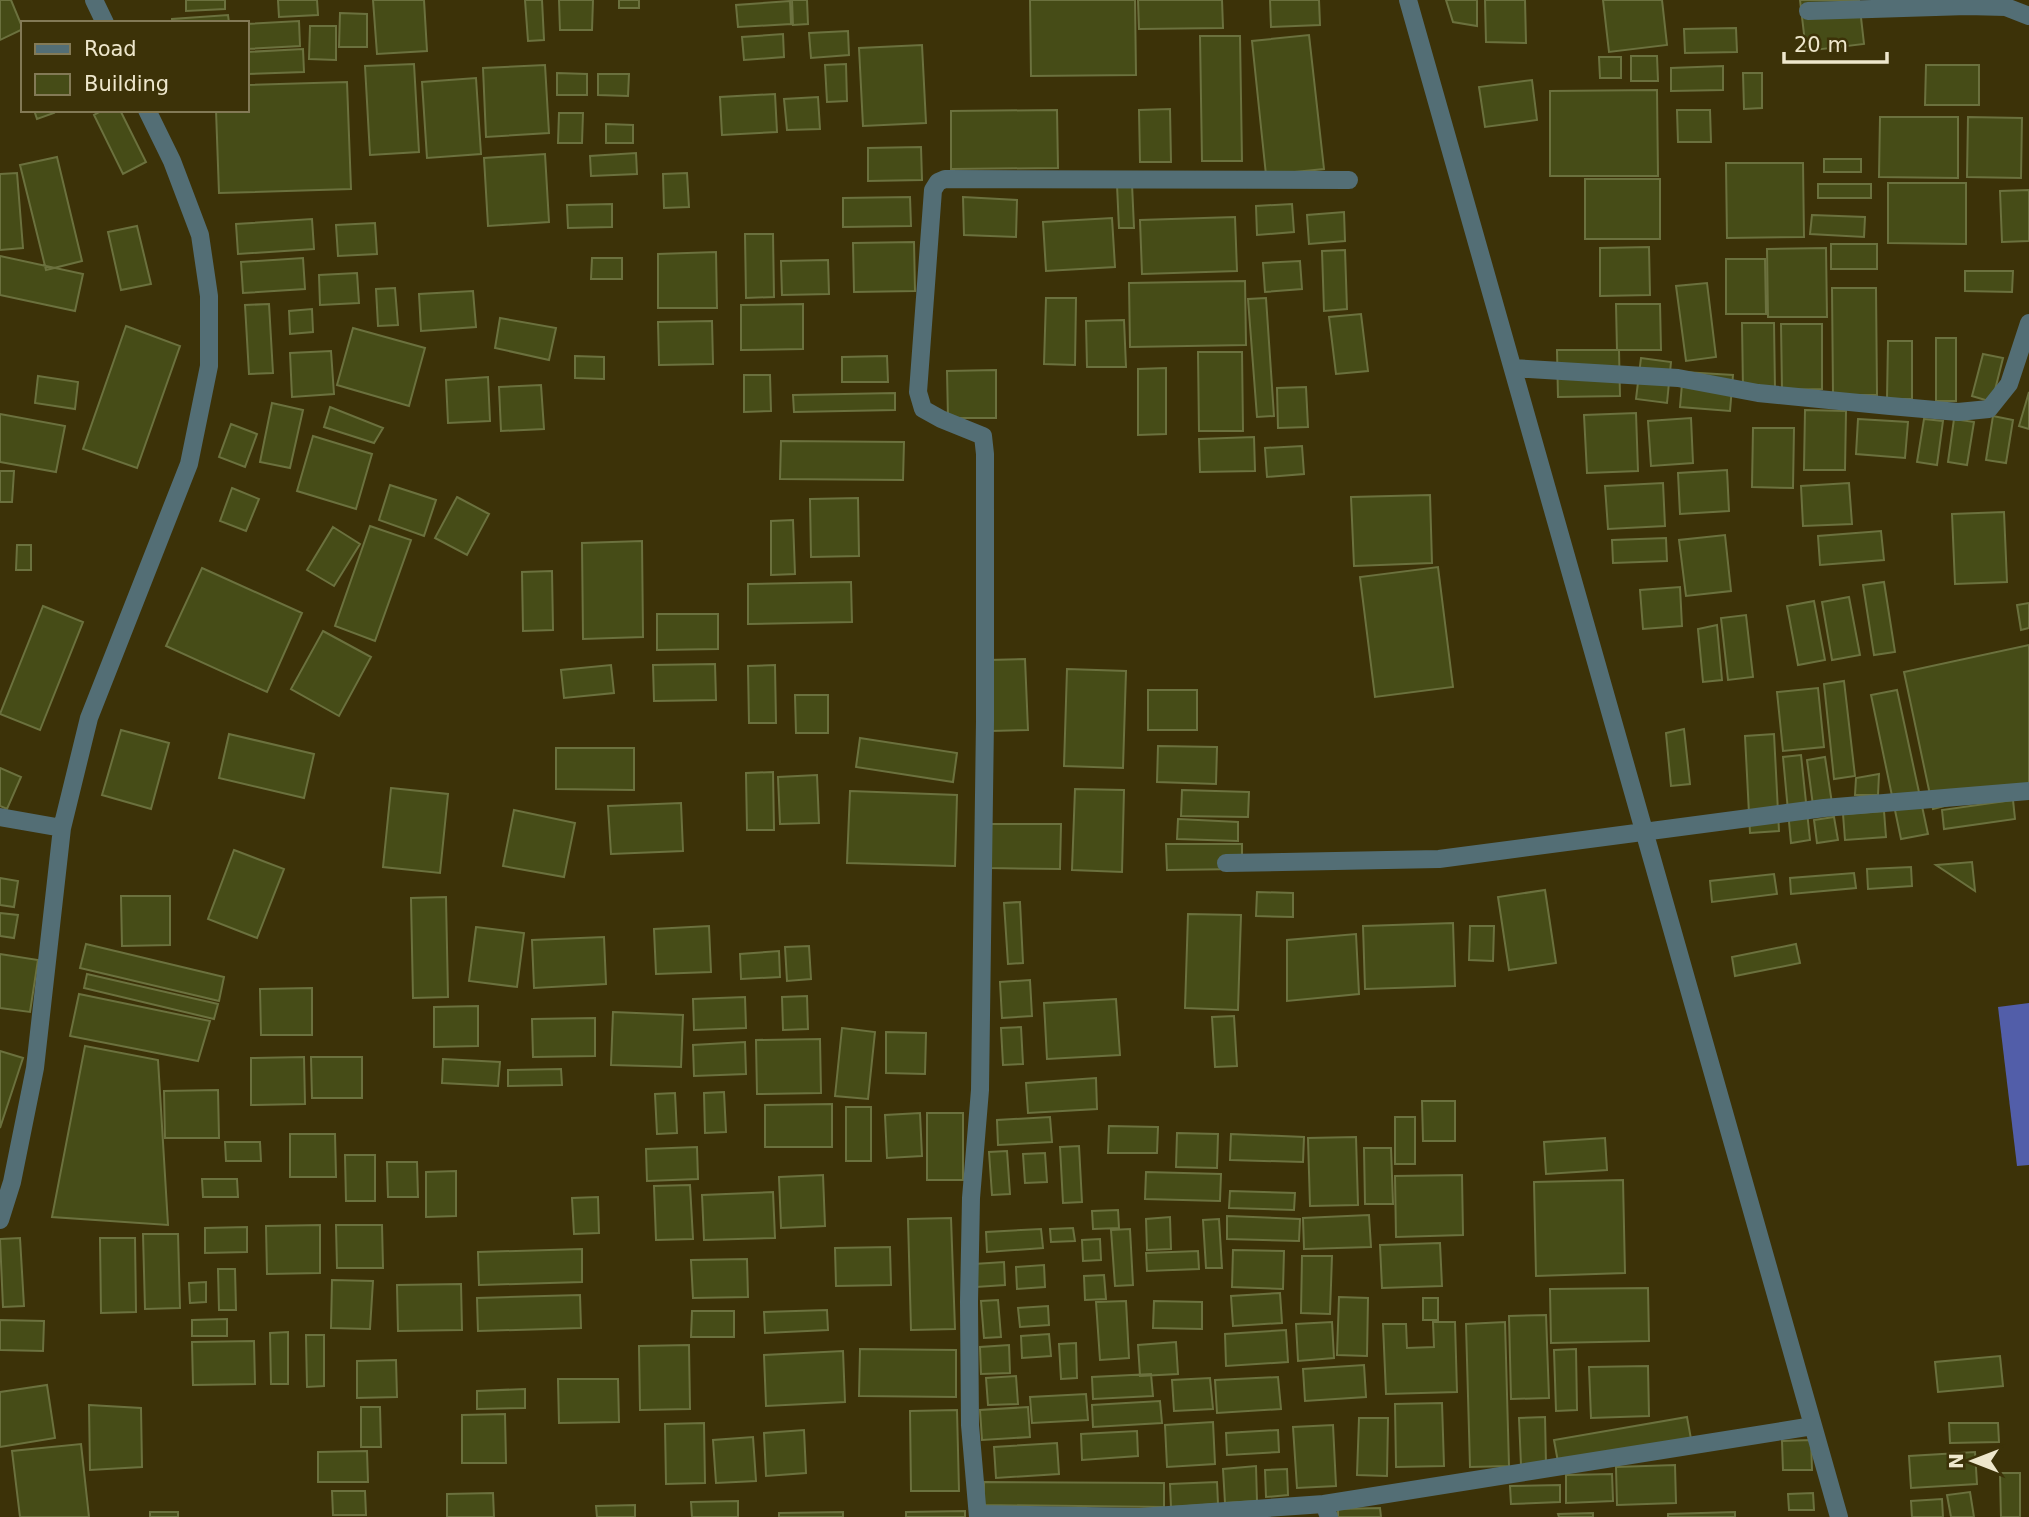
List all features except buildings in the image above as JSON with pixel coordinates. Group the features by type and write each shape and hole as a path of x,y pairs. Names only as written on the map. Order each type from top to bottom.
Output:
{"street":[{"path":"94,0 104,21"},
{"path":"1408,0 1839,1517"},
{"path":"2026,0 2029,15"},
{"path":"1808,12 1967,6 2006,7 2029,15"},
{"path":"0,1220 12,1182 35,1068 62,828 89,718 189,464 209,366 209,296 200,235 172,161 148,112"},
{"path":"1349,180 945,179 938,182 933,190 918,392 923,409 983,436 985,454 980,1090 971,1198 969,1303 970,1425 978,1516 1140,1517 1327,1511 1813,1426"},
{"path":"1513,368 1678,378 1758,393 1958,412 1989,409 2022,369 2029,323"},
{"path":"1226,863 1439,859 1824,808 2029,791"},
{"path":"0,817 62,828"}],"water":[{"path":"2029,1003 2029,1165 2017,1166 1998,1007"}]}
